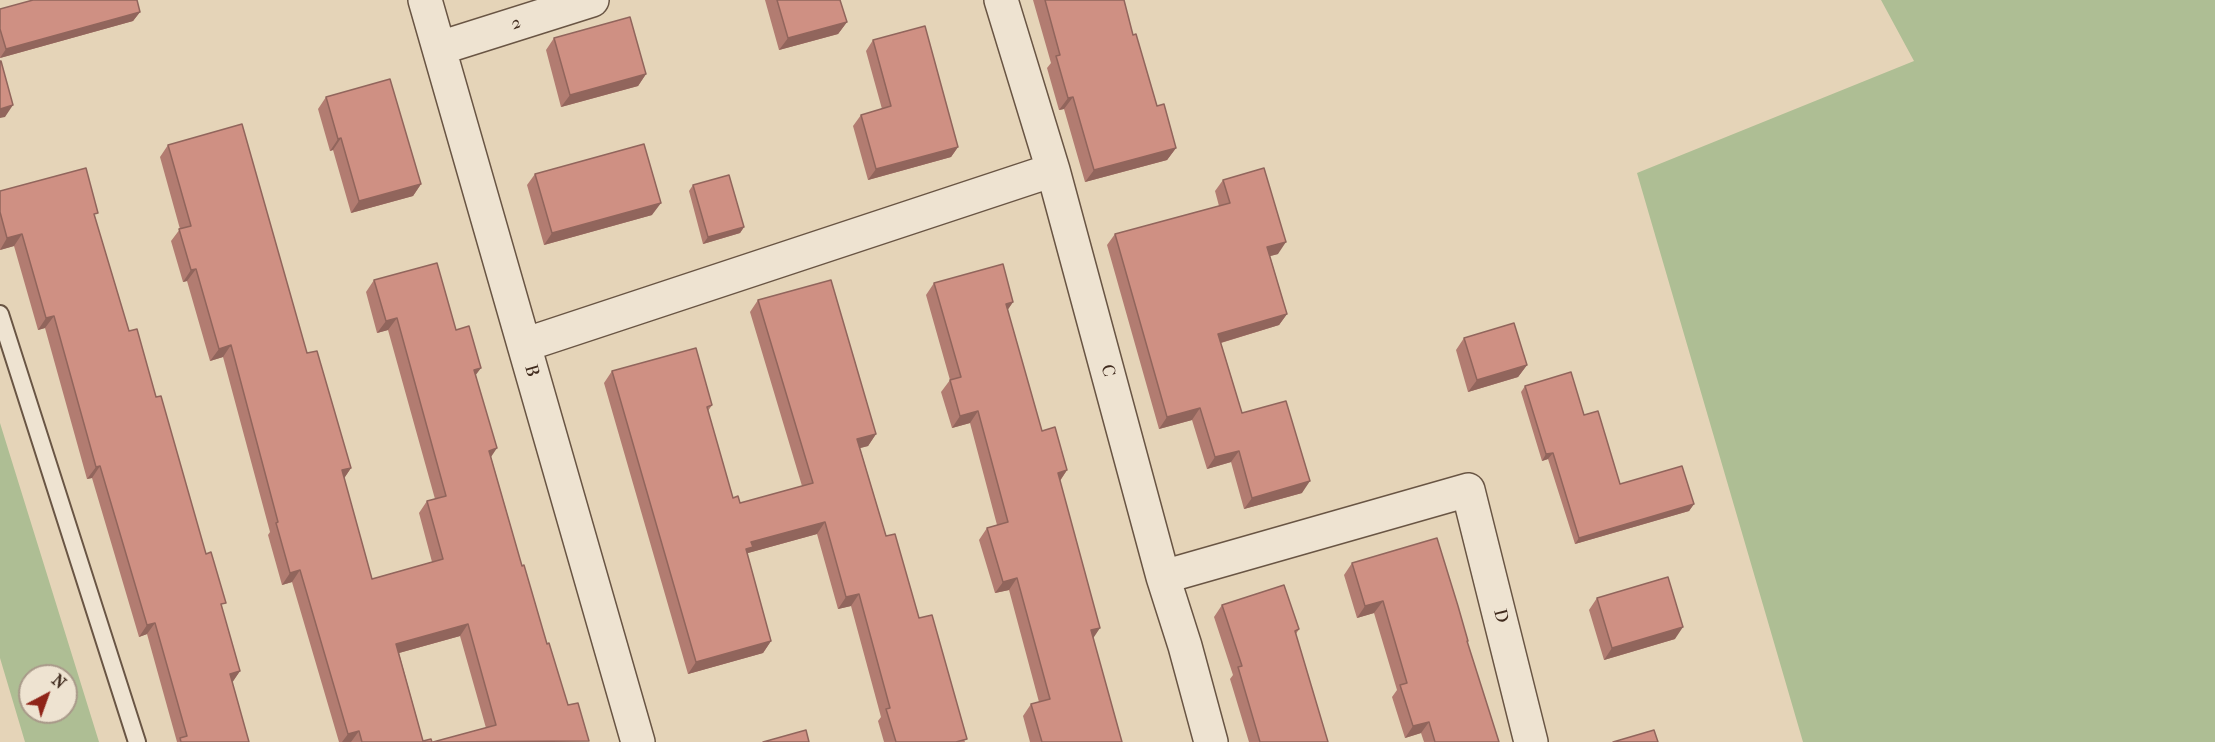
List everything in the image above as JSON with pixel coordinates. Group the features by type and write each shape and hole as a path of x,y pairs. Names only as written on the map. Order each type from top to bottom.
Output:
{"street":[{"name":"B","path":"425,0 638,742"},
{"name":"2","path":"440,48 592,0"},
{"name":"C","path":"1001,0 1053,170 1163,577 1185,646 1211,742"},
{"path":"524,345 1053,170"},
{"name":"D","path":"1163,577 1468,490 1531,742"}],"lane":[{"path":"0,314 137,742"}],"green space":[{"path":"1881,0 2215,0 2215,742 1803,742 1637,173 1914,61"},
{"path":"0,423 75,664 18,664 18,718 0,658"},
{"path":"78,674 99,742 25,742 20,724 78,724"}],"building":[{"path":"33,0 137,0 140,12 6,49 0,29 0,9"},
{"path":"777,0 840,0 847,22 788,38"},
{"path":"1045,0 1124,0 1133,35 1136,34 1157,106 1164,104 1176,148 1094,170 1073,97 1068,98 1056,56 1060,55"},
{"path":"630,17 646,74 570,95 554,38"},
{"path":"925,26 958,147 876,169 861,115 891,106 873,40"},
{"path":"0,61 13,105 0,109"},
{"path":"390,79 421,184 359,201 341,138 338,139 326,97"},
{"path":"242,124 307,353 317,351 351,468 342,470 372,579 443,559 427,501 446,496 397,318 386,321 374,280 437,263 456,330 469,326 481,368 474,370 497,448 489,451 522,566 524,565 568,705 578,703 589,741 433,742 496,725 468,624 396,644 423,741 431,739 432,742 362,742 359,731 348,734 300,570 290,573 231,345 219,349 196,269 191,270 179,229 191,226 168,145"},
{"path":"644,144 661,203 552,233 535,174"},
{"path":"86,168 98,213 94,214 129,331 137,329 156,397 161,396 206,554 211,552 226,603 221,604 240,671 230,674 249,742 181,742 180,738 187,736 155,623 147,625 100,466 96,467 54,316 46,318 22,234 7,238 0,212 0,191"},
{"path":"1264,168 1286,242 1267,247 1287,314 1218,334 1242,413 1286,401 1310,481 1252,498 1239,451 1215,457 1200,408 1167,417 1115,234 1230,203 1223,180"},
{"path":"729,175 744,227 708,237 693,185"},
{"path":"1003,264 1013,302 1006,304 1042,431 1055,427 1067,470 1058,473 1100,628 1091,630 1122,742 1042,742 1031,704 1050,699 1017,578 1003,582 987,528 1008,522 978,411 960,416 950,380 961,377 934,283"},
{"path":"831,280 876,434 857,439 886,536 895,534 919,618 932,615 967,739 956,742 896,742 886,709 890,708 859,594 846,597 825,522 751,542 753,547 746,549 771,641 696,662 612,371 696,348 712,405 707,407 733,498 738,496 740,503 813,483 758,300"},
{"path":"1514,323 1527,365 1477,380 1464,338"},
{"path":"1571,372 1584,415 1598,411 1620,484 1682,466 1694,504 1579,538 1553,453 1546,454 1525,386"},
{"path":"1437,538 1499,742 1435,742 1429,722 1413,726 1400,685 1407,683 1383,601 1365,606 1352,563"},
{"path":"1668,577 1683,627 1612,648 1597,598"},
{"path":"1284,585 1299,629 1295,631 1328,742 1260,742 1238,667 1242,666 1222,605"},
{"path":"806,730 809,742 763,742"},
{"path":"1654,730 1658,742 1613,742"}]}
